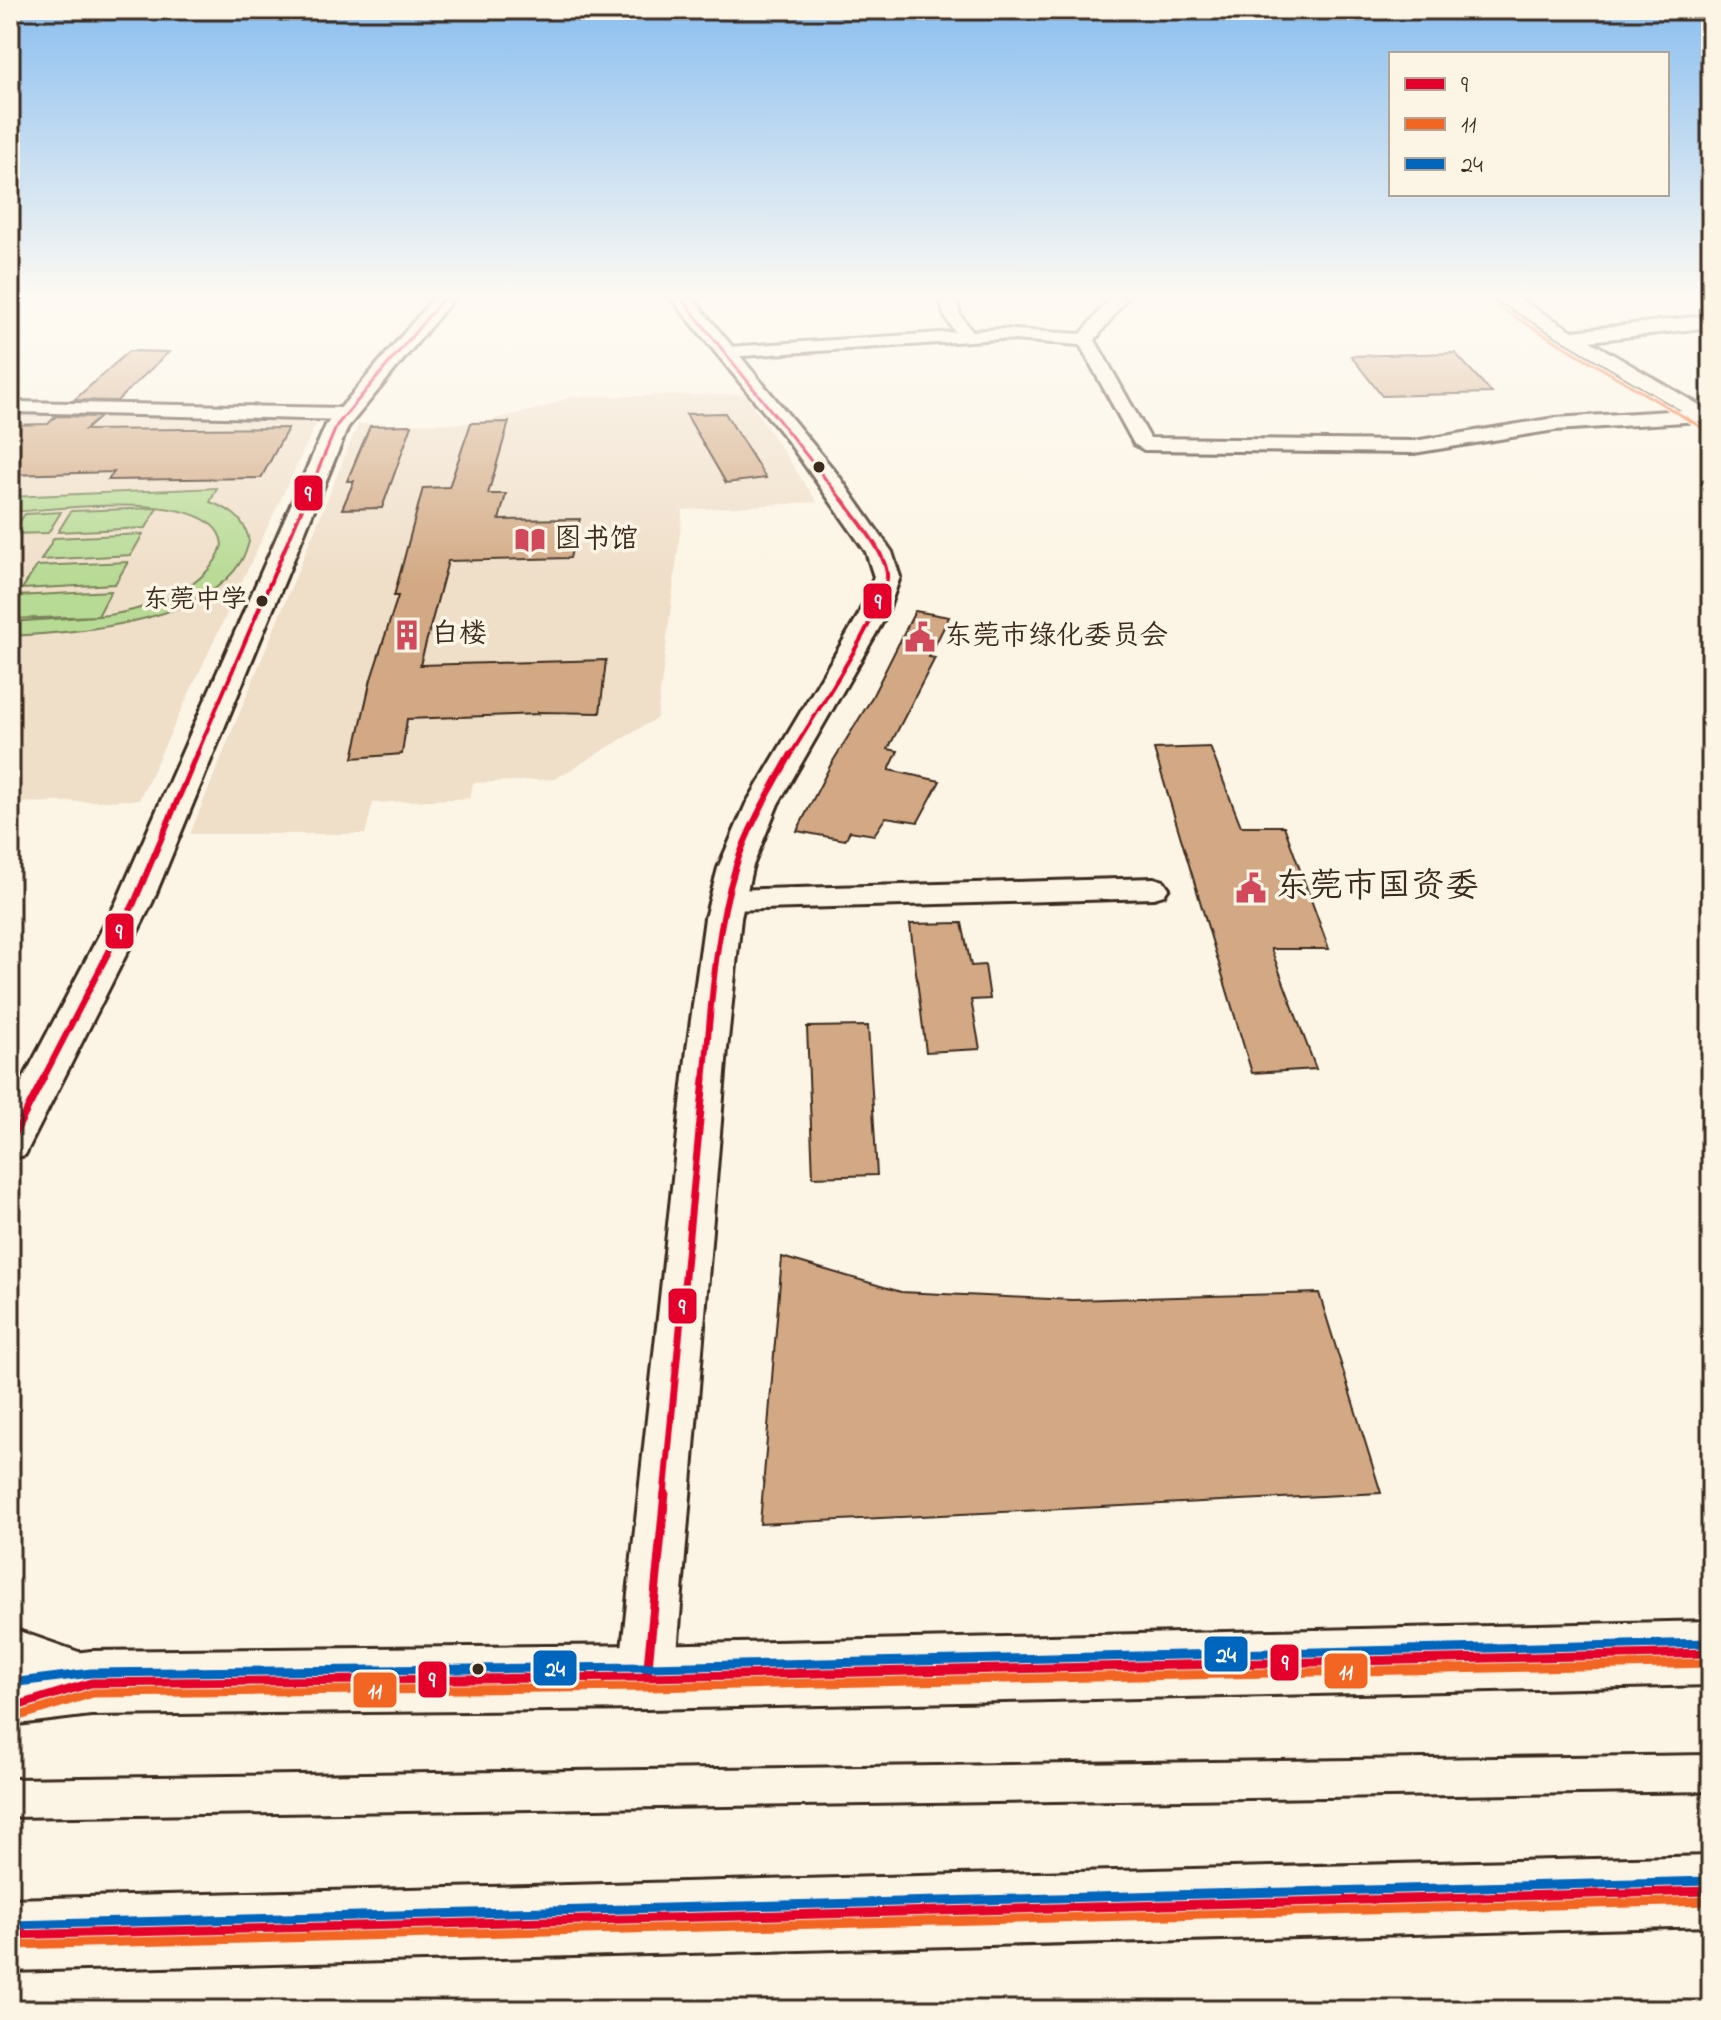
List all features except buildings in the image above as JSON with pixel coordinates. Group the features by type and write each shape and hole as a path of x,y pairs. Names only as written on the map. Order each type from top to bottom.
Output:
{"main road":[{"path":"10,1693 91,1683 647,1677 1711,1653"},
{"path":"10,1935 1711,1891"}],"street":[{"path":"10,1143 134,903 306,494 345,414 363,393"},
{"path":"647,1677 707,1049 727,900 735,868 762,804 872,616 885,589 887,569 879,551 760,393"},
{"path":"1116,393 1144,444 1414,447 1555,424 1706,418"},
{"path":"1664,393 1706,418"},
{"path":"16,408 345,414"},
{"path":"727,900 1154,888"},
{"path":"10,1655 91,1683"},
{"path":"10,1708 91,1683"},
{"path":"10,1798 1711,1773"}],"shaded area":[{"name":"东莞中学","path":"745,394 817,502 683,510 657,718 555,779 473,783 470,798 373,803 365,834 190,834 358,424 476,423 542,408 570,397"},
{"path":"10,412 318,420 139,800 10,803"}],"green space":[{"path":"217,488 210,502 241,521 249,542 236,569 213,590 182,606 147,618 73,631 10,636 10,622 97,616 10,619 10,607 17,596 111,591 98,616 133,610 188,586 215,561 222,545 213,527 193,515 164,508 94,506 10,512 10,497"},
{"path":"157,508 146,528 58,532 71,511"},
{"path":"61,512 48,533 11,534 25,514"},
{"path":"143,534 131,555 41,560 54,538"},
{"path":"128,562 115,584 22,589 37,566"}],"transit line":[{"name":"9","path":"10,1143 134,903 337,425 364,393"},
{"name":"9","path":"647,1677 707,1049 723,918 735,868 762,804 872,616 887,577 879,552 829,480 759,393"},
{"name":"11","path":"1644,393 1706,430"},
{"name":"24","path":"10,1683 91,1673 647,1667 1711,1643"},
{"name":"9","path":"10,1708 91,1683 647,1677 1711,1653"},
{"name":"11","path":"13,1718 93,1693 647,1687 1711,1663"},
{"name":"24","path":"10,1925 1711,1881"},
{"name":"9","path":"10,1935 1711,1891"},
{"name":"11","path":"10,1945 1711,1901"}],"place":[{"name":"图书馆","path":"530,540"},
{"name":"东莞中学","path":"262,601"},
{"name":"白楼","path":"407,635"},
{"name":"东莞市绿化委员会","path":"920,637"},
{"name":"东莞市国资委","path":"1251,888"}]}
